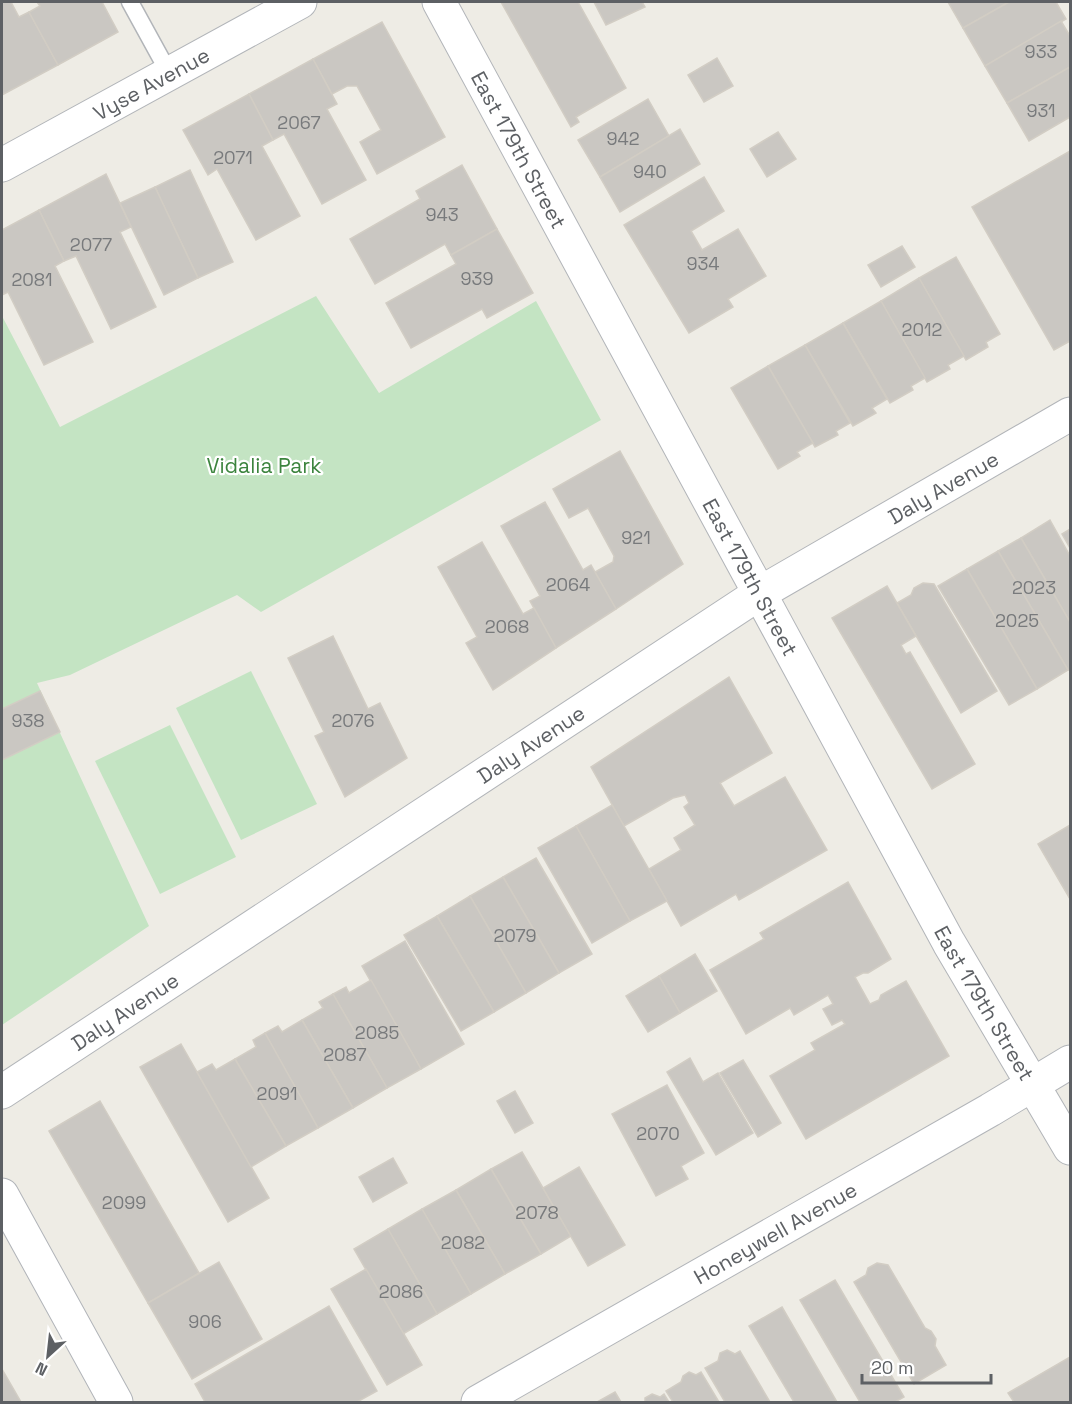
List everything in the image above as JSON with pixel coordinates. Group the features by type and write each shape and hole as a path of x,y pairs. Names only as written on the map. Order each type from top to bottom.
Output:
{"street":[{"name":"Vyse Avenue","path":"2,165 300,2"},
{"name":"East 179th Street","path":"438,2 949,943 1071,1148"},
{"name":"Daly Avenue","path":"2,1092 760,593 1071,414"},
{"name":"Honeywell Avenue","path":"478,1402 1071,1062"},
{"path":"2,1195 116,1402"}],"lane":[{"path":"130,2 169,73"}],"green space":[{"name":"Vidalia Park","path":"316,296 379,393 536,301 601,420 261,612 237,595 70,675 37,683 149,926 2,1025 2,316 60,427"},
{"path":"251,671 317,804 241,840 176,708"},
{"path":"170,725 236,857 160,894 95,761"}],"building":[{"path":"2,2 11,2 19,17 29,12 58,65 2,95"},
{"path":"37,2 102,2 118,32 58,65 29,12 40,6"},
{"path":"501,2 578,2 626,88 576,117 579,122 571,127"},
{"path":"594,2 642,2 645,7 606,25"},
{"path":"948,2 1009,2 963,28"},
{"path":"1009,2 1056,2 1066,19 985,66 963,28"},
{"path":"1061,21 1070,36 1070,67 1007,103 985,66"},
{"path":"382,22 445,137 377,174 360,142 381,130 357,86 347,86 332,94 313,59"},
{"path":"717,58 733,86 704,102 688,75"},
{"path":"313,59 337,104 327,109 366,180 322,204 284,134 273,140 249,94"},
{"path":"1070,67 1070,117 1029,141 1007,103"},
{"path":"249,94 273,140 262,146 300,216 256,240 217,169 208,175 183,130"},
{"path":"648,99 669,136 600,177 578,140"},
{"path":"680,129 700,164 620,212 600,177"},
{"path":"778,132 796,159 767,177 750,149"},
{"path":"1070,151 1070,341 1054,350 972,207"},
{"path":"462,165 497,229 451,255 445,244 375,284 350,239 420,199 416,191"},
{"path":"190,170 233,262 198,278 155,187"},
{"path":"106,174 131,227 120,232 156,307 111,329 76,256 64,261 39,210"},
{"path":"704,177 724,211 691,231 702,250 738,229 766,276 728,299 733,307 689,333 624,225"},
{"path":"155,187 198,278 164,295 120,203"},
{"path":"39,210 64,261 55,266 93,342 44,365 8,292 2,295 2,230"},
{"path":"497,229 533,293 487,318 482,309 411,348 386,303 456,264 451,255"},
{"path":"902,246 915,267 881,287 868,265"},
{"path":"956,257 1000,334 986,342 988,347 966,360 919,278"},
{"path":"919,278 964,356 948,365 950,369 927,382 881,301"},
{"path":"881,301 925,378 911,386 913,390 890,403 843,323"},
{"path":"843,323 887,399 872,408 876,413 853,426 805,345"},
{"path":"805,345 850,423 836,431 838,435 815,447 768,366"},
{"path":"768,366 813,443 797,452 800,456 778,469 731,388"},
{"path":"620,451 683,564 616,609 595,572 613,562 614,556 588,508 569,518 553,489"},
{"path":"545,502 583,570 591,565 616,609 556,648 530,601 540,596 501,526"},
{"path":"1050,520 1070,556 1070,622 1021,538"},
{"path":"1070,529 1070,548 1062,534"},
{"path":"1021,538 1070,622 1070,669 1068,670 998,551"},
{"path":"482,542 523,614 534,608 556,648 493,690 466,643 477,637 438,567"},
{"path":"998,551 1068,670 1037,689 967,569"},
{"path":"967,569 1037,689 1009,705 938,586"},
{"path":"923,583 934,584 997,691 961,713 897,603 911,595 914,588"},
{"path":"887,586 916,636 901,645 906,654 910,652 975,764 932,789 832,618"},
{"path":"333,636 368,709 380,703 407,758 345,797 315,736 324,732 288,658"},
{"path":"729,677 772,753 720,783 734,806 785,777 827,850 739,900 736,894 681,926 649,869 681,850 674,838 695,825 684,807 689,803 685,795 673,798 624,826 591,767"},
{"path":"40,691 60,732 2,760 2,709"},
{"path":"612,805 667,901 630,921 576,826"},
{"path":"1070,825 1070,899 1038,844"},
{"path":"576,826 630,921 592,943 538,848"},
{"path":"536,858 592,954 559,973 503,877"},
{"path":"503,877 559,973 526,993 470,896"},
{"path":"848,882 891,959 868,973 855,977 870,1004 906,981 949,1056 806,1139 770,1076 815,1050 811,1043 845,1024 842,1020 832,1025 823,1009 833,1004 828,995 794,1015 790,1008 746,1034 710,970 764,939 760,933"},
{"path":"470,896 526,993 494,1012 437,916"},
{"path":"437,916 494,1012 461,1031 404,935"},
{"path":"405,941 464,1044 421,1069 362,966"},
{"path":"695,954 717,991 680,1013 659,976"},
{"path":"659,976 680,1013 648,1032 626,996"},
{"path":"371,980 421,1069 387,1088 333,994 346,987 349,993"},
{"path":"333,994 387,1088 353,1108 302,1020 323,1008 319,1002"},
{"path":"302,1020 353,1108 318,1128 265,1033 278,1026 282,1032"},
{"path":"265,1033 318,1128 286,1146 235,1059 256,1047 253,1040"},
{"path":"181,1044 269,1198 228,1222 140,1067"},
{"path":"690,1058 703,1082 718,1073 753,1133 716,1155 667,1072"},
{"path":"235,1059 286,1146 251,1167 197,1072 212,1064 216,1070"},
{"path":"743,1060 781,1123 758,1137 720,1073"},
{"path":"667,1085 704,1153 681,1166 688,1179 656,1196 612,1114"},
{"path":"515,1091 533,1123 515,1133 497,1101"},
{"path":"100,1101 199,1273 148,1303 49,1131"},
{"path":"522,1152 571,1236 541,1254 491,1169"},
{"path":"393,1158 407,1183 373,1202 359,1177"},
{"path":"579,1167 625,1245 588,1266 543,1188"},
{"path":"491,1169 541,1254 505,1274 456,1190"},
{"path":"456,1190 505,1274 471,1294 422,1209"},
{"path":"422,1209 471,1294 437,1314 388,1229"},
{"path":"388,1229 437,1314 403,1334 354,1249"},
{"path":"219,1262 262,1339 192,1379 148,1303"},
{"path":"877,1263 888,1265 925,1328 931,1331 936,1339 935,1346 946,1365 914,1384 854,1282 866,1275 868,1268"},
{"path":"366,1269 422,1365 387,1385 331,1289"},
{"path":"835,1280 904,1397 895,1402 860,1402 800,1300"},
{"path":"329,1306 377,1391 357,1402 205,1402 195,1384"},
{"path":"782,1307 837,1402 794,1402 749,1326"},
{"path":"727,1350 735,1354 740,1351 770,1402 725,1402 705,1368 718,1361 720,1353"},
{"path":"1070,1357 1070,1402 1014,1402 1008,1393"},
{"path":"2,1369 21,1402 2,1402"},
{"path":"689,1372 696,1375 701,1372 719,1402 673,1402 666,1391 681,1382 683,1376"},
{"path":"615,1392 621,1402 597,1402"},
{"path":"652,1394 660,1397 664,1394 669,1402 645,1402 645,1398"}]}
